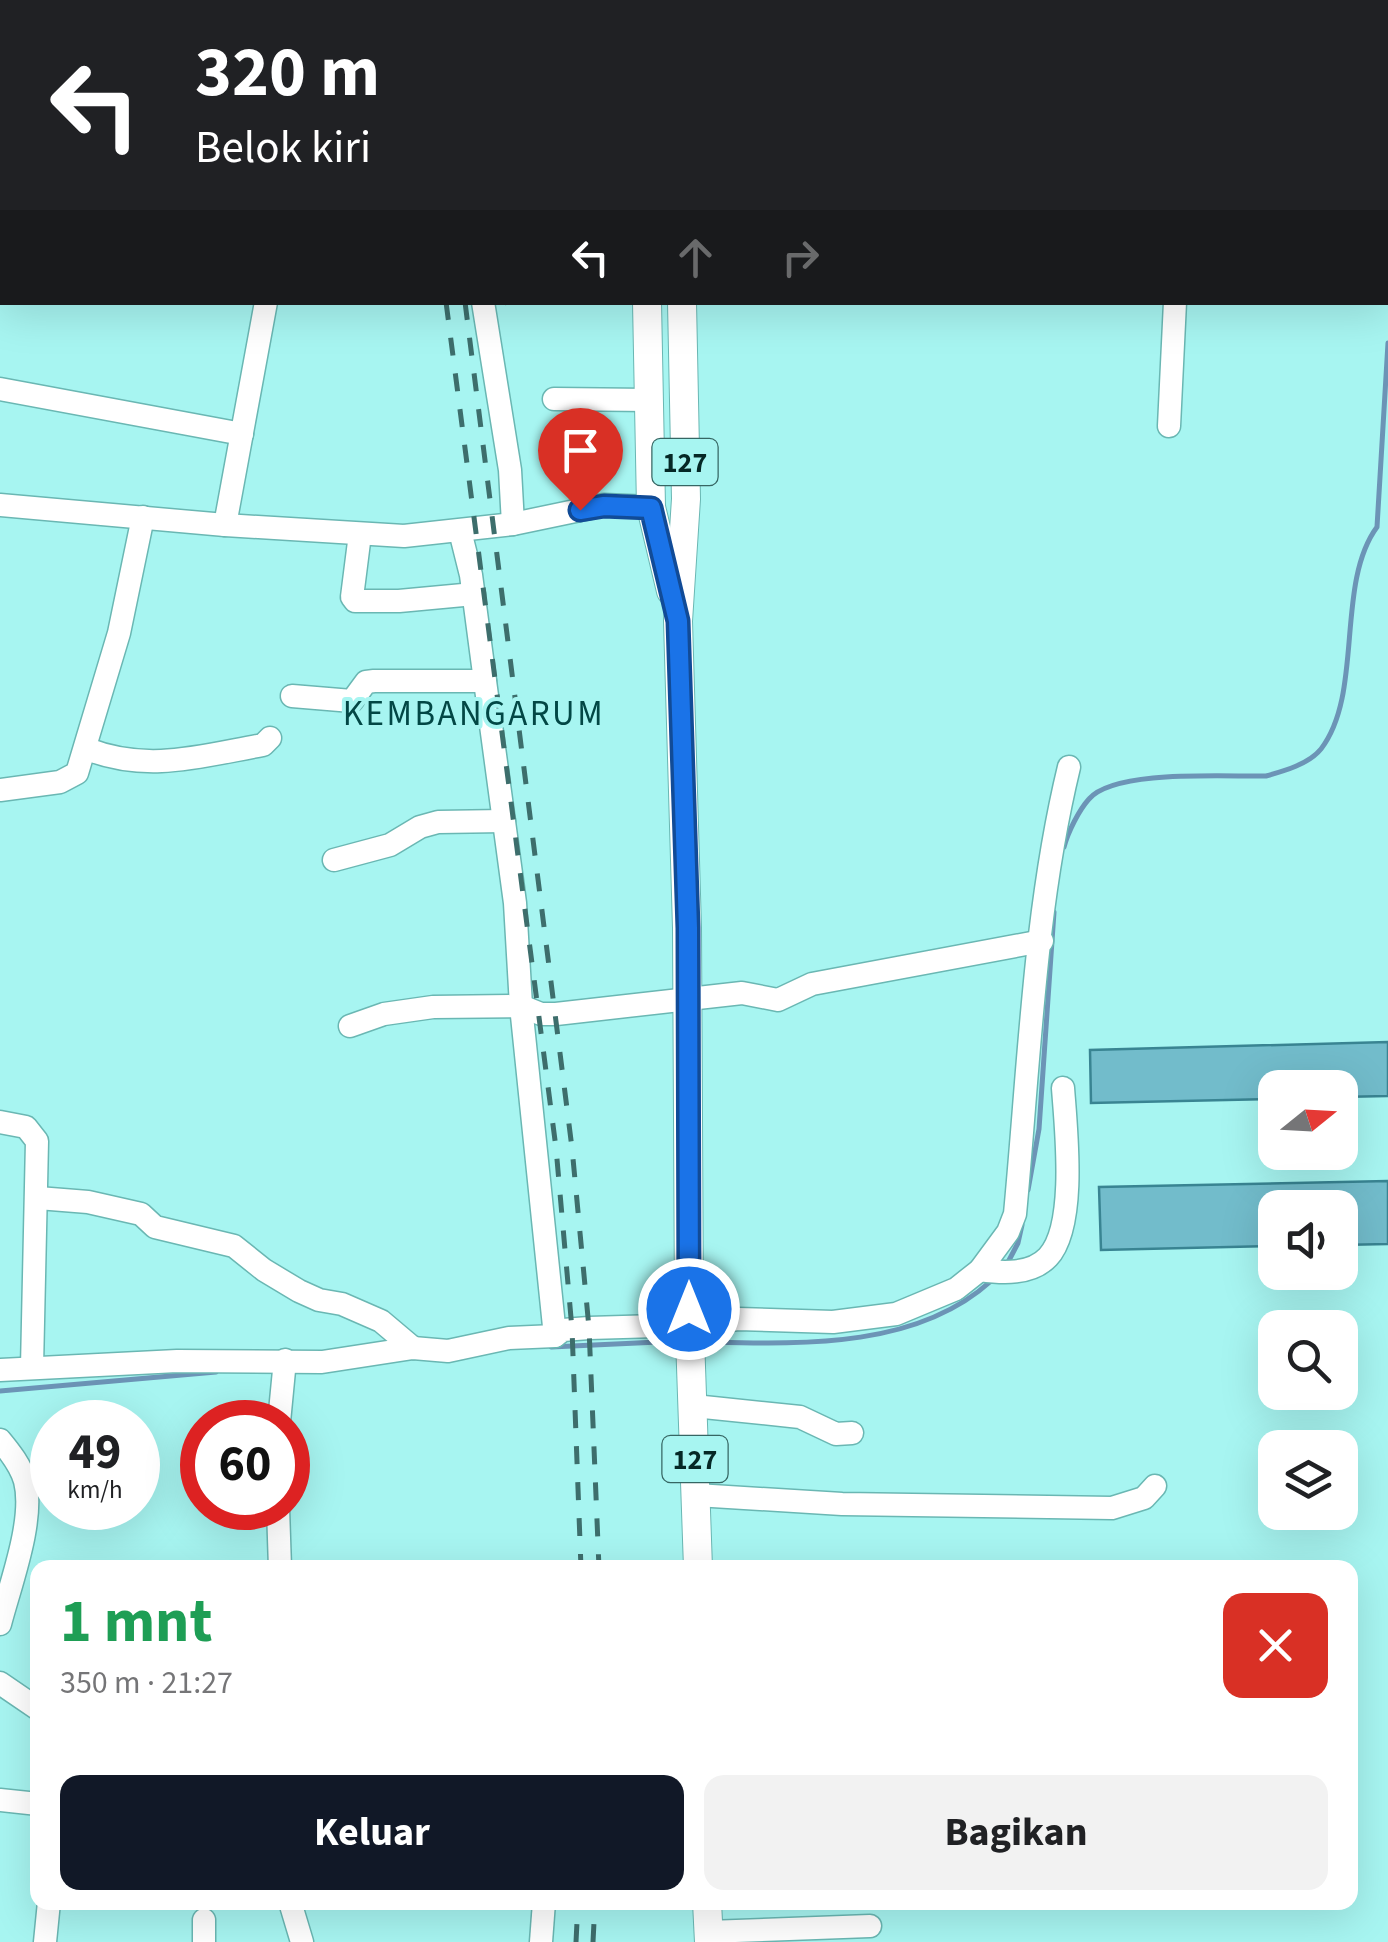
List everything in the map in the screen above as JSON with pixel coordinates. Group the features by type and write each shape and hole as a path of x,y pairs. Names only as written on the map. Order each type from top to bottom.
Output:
{"main road":[{"path":"648,315 682,314"},
{"name":"127","path":"682,314 686,499 678,621 688,928 686,1002 698,1560"},
{"name":"127","path":"648,315 651,508 678,621"},
{"path":"708,1910 708,1937"}],"street":[{"path":"224,525 265,305"},
{"path":"483,305 510,470 513,524"},
{"path":"1169,426 1175,305"},
{"path":"0,389 242,434"},
{"path":"554,398 649,400"},
{"path":"0,505 404,536 513,524 604,506 651,508"},
{"path":"0,790 68,779 77,773 118,633 143,518"},
{"path":"460,531 474,594 504,822 555,1336"},
{"path":"360,534 352,597 355,601 474,594"},
{"path":"292,696 352,700 366,682 374,680 467,684 485,681"},
{"path":"87,749 115,760 168,761 263,744 270,738"},
{"path":"993,1271 1015,1214 1042,940 1069,768"},
{"path":"334,860 390,844 438,822 504,822"},
{"path":"350,1026 416,1008 521,1006 541,1014 556,1014 742,993 778,1000 812,984 1042,940"},
{"path":"0,1370 322,1362 412,1348 448,1351 509,1338 555,1336 563,1330 588,1328 692,1336 738,1319 832,1322 896,1314 993,1271 1032,1268 1048,1257 1058,1239 1069,1180 1063,1088"},
{"path":"0,1122 26,1127 34,1134 38,1148 32,1367"},
{"path":"38,1198 88,1202 141,1214 154,1227 234,1246 299,1291 381,1321 412,1348"},
{"path":"280,1400 284,1362"},
{"path":"694,1406 800,1417 836,1434 852,1433"},
{"path":"0,1440 18,1464 27,1500 24,1528 0,1624"},
{"path":"696,1495 842,1504 1112,1508 1144,1498 1155,1486"},
{"path":"279,1530 280,1560"},
{"path":"0,1683 30,1703"},
{"path":"0,1800 30,1803"},
{"path":"45,1942 48,1910"},
{"path":"292,1910 302,1942"},
{"path":"541,1942 543,1910"},
{"path":"708,1937 870,1926"}],"building":[{"path":"1388,1042 1388,1096 1358,1097 1358,1070 1258,1070 1258,1099 1091,1103 1090,1050"},
{"path":"1388,1181 1388,1244 1358,1245 1358,1190 1258,1190 1258,1246 1101,1250 1099,1187"}],"waterway":[{"path":"1064,847 1081,809 1102,789 1146,779 1266,776 1303,763 1321,749 1334,726 1342,699 1357,578 1364,551 1377,527 1388,343"},
{"path":"1028,1190 1039,1129 1054,912"},
{"path":"1006,1266 1022,1225"},
{"path":"701,1342 815,1342 891,1331 961,1304 991,1281"},
{"path":"551,1347 680,1341"},
{"path":"0,1391 216,1372"}],"railway":[{"path":"446,305 556,1148 572,1329 581,1560"},
{"path":"465,305 572,1148 589,1328 599,1560"},
{"path":"576,1942 578,1910"},
{"path":"593,1942 595,1910"}],"district":[{"name":"KEMBANGARUM","path":"474,713"}],"route":[{"path":"580,510 604,506 651,508 678,621 688,928 689,1309"}]}
